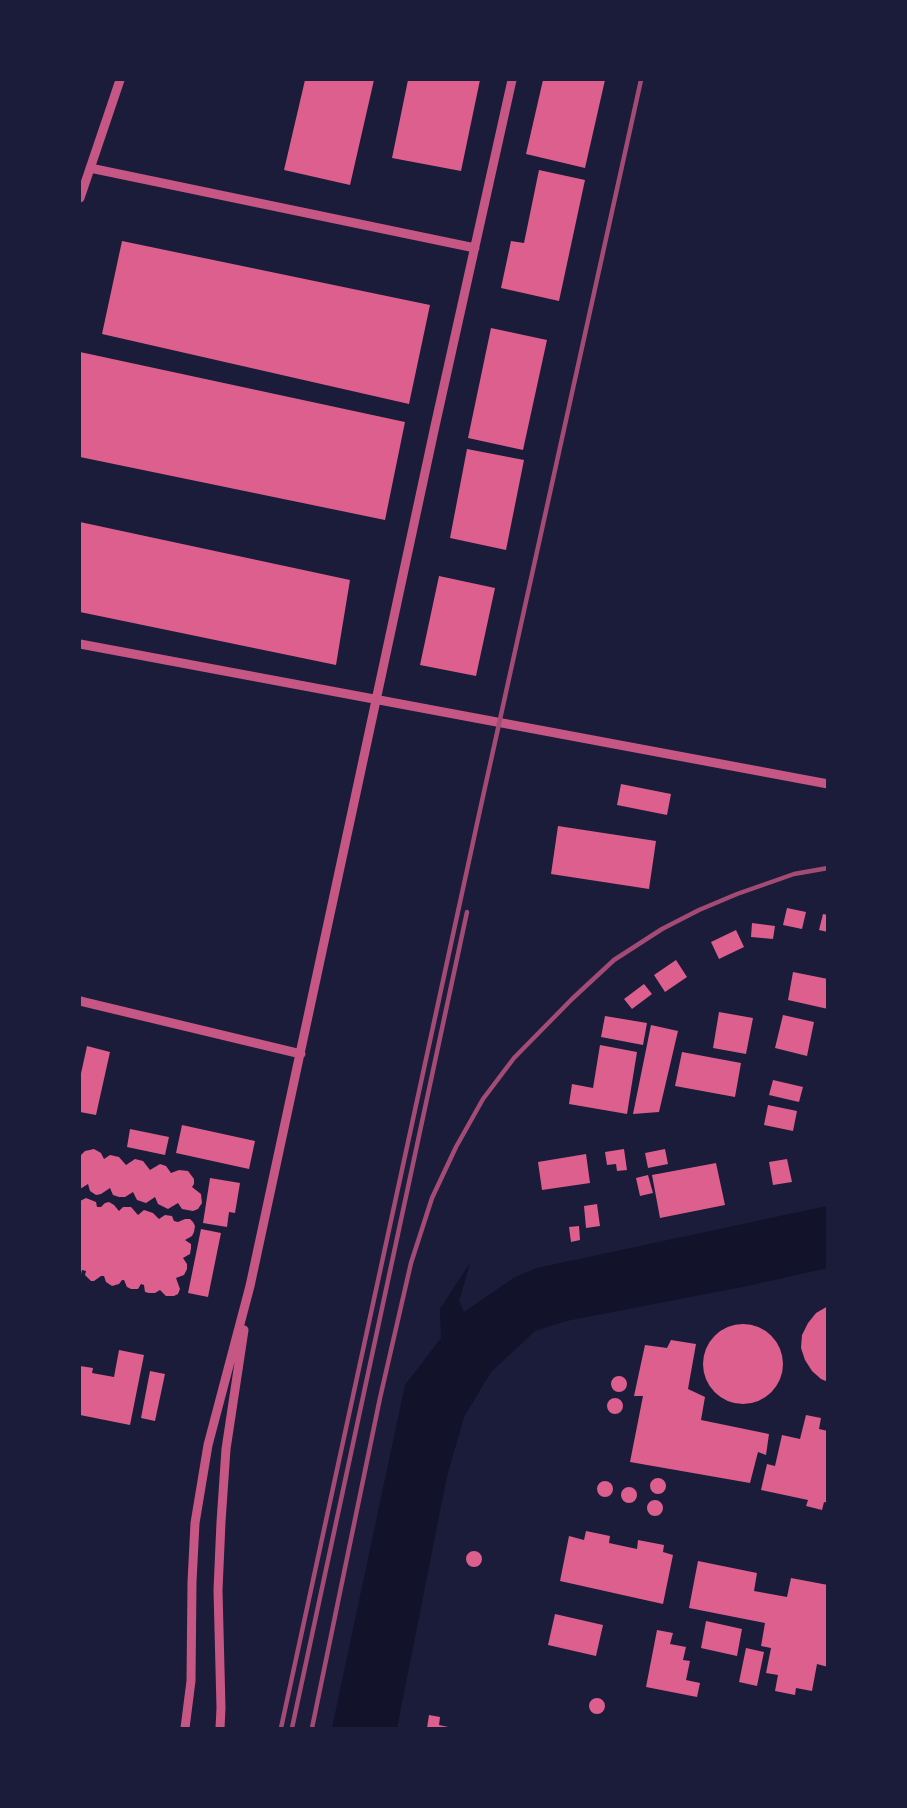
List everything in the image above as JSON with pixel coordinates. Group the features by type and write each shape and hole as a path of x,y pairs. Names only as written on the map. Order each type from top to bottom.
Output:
{"street":[{"path":"80,198 120,80"},
{"path":"185,1728 190,1681 195,1523 208,1445 250,1286 512,80"},
{"path":"90,168 475,248"},
{"path":"80,644 828,784"},
{"path":"80,1001 301,1054"},
{"path":"220,1728 218,1590 220,1522 226,1449 250,1286"}],"shaded area":[{"path":"827,1206 827,1268 566,1321 535,1331 491,1372 464,1417 447,1476 397,1728 332,1728 405,1385 441,1338 440,1309 470,1263 459,1301 464,1312 515,1277 537,1268"}],"building":[{"path":"305,80 374,80 350,185 284,170"},
{"path":"408,80 480,80 461,171 392,158"},
{"path":"543,80 605,80 585,168 526,154"},
{"path":"539,170 585,180 559,301 501,288 511,241 524,243"},
{"path":"122,241 430,305 409,404 102,334"},
{"path":"491,328 547,340 523,450 468,438"},
{"path":"80,352 405,422 385,520 80,457"},
{"path":"467,449 524,460 506,550 450,538"},
{"path":"80,522 350,580 336,665 80,612"},
{"path":"439,576 495,588 476,676 420,665"},
{"path":"621,784 671,794 667,815 617,805"},
{"path":"558,826 656,841 649,889 551,874"},
{"path":"787,908 806,912 802,929 783,925"},
{"path":"823,914 828,915 828,932 819,930"},
{"path":"752,923 775,926 773,939 751,937"},
{"path":"736,930 744,947 719,959 711,942"},
{"path":"676,960 687,977 665,992 654,975"},
{"path":"793,972 828,979 828,1009 788,1000"},
{"path":"644,984 652,994 632,1009 624,999"},
{"path":"719,1012 753,1018 746,1054 713,1048"},
{"path":"783,1015 814,1022 807,1056 775,1048"},
{"path":"605,1016 647,1023 643,1045 601,1037"},
{"path":"651,1025 678,1031 659,1112 633,1114"},
{"path":"600,1045 637,1052 627,1114 569,1104 572,1084 593,1088"},
{"path":"87,1046 110,1052 96,1115 80,1112 80,1078"},
{"path":"682,1052 741,1063 735,1097 675,1086"},
{"path":"773,1080 803,1087 799,1102 769,1095"},
{"path":"768,1105 797,1111 793,1131 764,1125"},
{"path":"182,1125 255,1141 249,1169 176,1153"},
{"path":"130,1129 169,1137 165,1155 127,1147"},
{"path":"94,1149 101,1153 104,1159 110,1155 119,1157 126,1165 135,1159 143,1161 150,1170 160,1164 166,1166 171,1173 179,1170 188,1171 194,1179 192,1187 201,1194 202,1203 198,1209 193,1211 182,1209 178,1203 168,1209 158,1204 155,1197 146,1203 137,1200 133,1192 125,1197 119,1197 113,1195 110,1188 96,1195 90,1191 88,1184 80,1189 80,1154"},
{"path":"624,1149 627,1170 617,1171 616,1164 607,1165 605,1152"},
{"path":"665,1149 668,1164 648,1168 645,1153"},
{"path":"586,1154 590,1183 542,1190 538,1162"},
{"path":"787,1159 792,1182 773,1185 769,1162"},
{"path":"716,1163 725,1205 660,1218 652,1175"},
{"path":"648,1175 653,1193 640,1196 636,1178"},
{"path":"210,1178 240,1183 235,1213 229,1212 227,1227 203,1223"},
{"path":"86,1198 96,1202 97,1207 109,1202 119,1211 123,1207 131,1207 138,1215 144,1210 153,1213 159,1219 165,1215 172,1216 174,1221 178,1222 190,1219 193,1222 194,1232 185,1240 191,1244 190,1254 183,1258 187,1269 184,1275 176,1278 180,1289 178,1294 166,1296 160,1290 155,1293 145,1292 144,1285 141,1284 138,1289 131,1289 127,1287 124,1280 112,1286 106,1282 104,1276 91,1281 85,1275 86,1271 82,1270 80,1278 80,1201"},
{"path":"597,1204 600,1226 586,1228 584,1206"},
{"path":"579,1226 580,1240 571,1242 569,1227"},
{"path":"201,1229 221,1233 208,1297 188,1293"},
{"path":"828,1306 828,1382 812,1371 801,1348 802,1335 808,1323 816,1313"},
{"path":"743,1324 758,1327 771,1336 780,1349 783,1364 780,1379 771,1392 758,1401 743,1404 728,1401 715,1392 706,1379 703,1364 706,1349 715,1336 728,1327"},
{"path":"671,1340 696,1344 688,1389 705,1397 701,1420 769,1434 766,1455 758,1452 750,1483 630,1462 643,1396 634,1396 645,1345 667,1348"},
{"path":"119,1350 144,1355 130,1425 80,1415 80,1366 93,1368 92,1373 114,1377"},
{"path":"150,1371 165,1374 155,1421 141,1418"},
{"path":"616,1376 622,1376 627,1384 625,1390 616,1392 611,1387 611,1381"},
{"path":"612,1398 618,1398 623,1406 621,1412 612,1414 607,1409 607,1403"},
{"path":"806,1415 821,1418 819,1429 828,1431 828,1503 824,1502 822,1510 806,1506 808,1500 761,1490 767,1464 775,1466 782,1435 800,1439"},
{"path":"655,1478 661,1478 666,1486 664,1492 655,1494 650,1489 650,1483"},
{"path":"602,1481 608,1481 613,1489 611,1495 602,1497 597,1492 597,1486"},
{"path":"626,1487 632,1487 637,1495 635,1501 626,1503 621,1498 621,1492"},
{"path":"652,1500 658,1500 663,1508 661,1514 652,1516 647,1511 647,1505"},
{"path":"586,1531 610,1536 609,1543 637,1549 638,1540 664,1545 663,1552 673,1555 663,1604 560,1581 569,1536 584,1540"},
{"path":"471,1551 477,1551 482,1559 480,1565 471,1567 466,1562 466,1556"},
{"path":"698,1561 757,1573 754,1591 787,1597 791,1578 828,1585 828,1667 817,1664 812,1691 796,1688 795,1695 775,1691 778,1675 766,1673 771,1648 761,1646 765,1623 689,1608"},
{"path":"555,1614 603,1625 596,1656 548,1645"},
{"path":"706,1621 742,1629 737,1656 701,1648"},
{"path":"657,1630 673,1633 670,1644 686,1647 683,1660 690,1661 686,1680 700,1683 697,1697 646,1687"},
{"path":"746,1648 764,1652 757,1686 739,1682"},
{"path":"594,1698 600,1698 605,1706 603,1712 594,1714 589,1709 589,1703"},
{"path":"429,1715 440,1717 439,1725 453,1728 427,1728"}],"railway":[{"path":"281,1728 641,80"},
{"path":"312,1728 380,1398 411,1263 432,1198 456,1147 483,1099 514,1058 614,960 662,929 699,910 794,874 828,868"},
{"path":"292,1728 467,912"}]}
